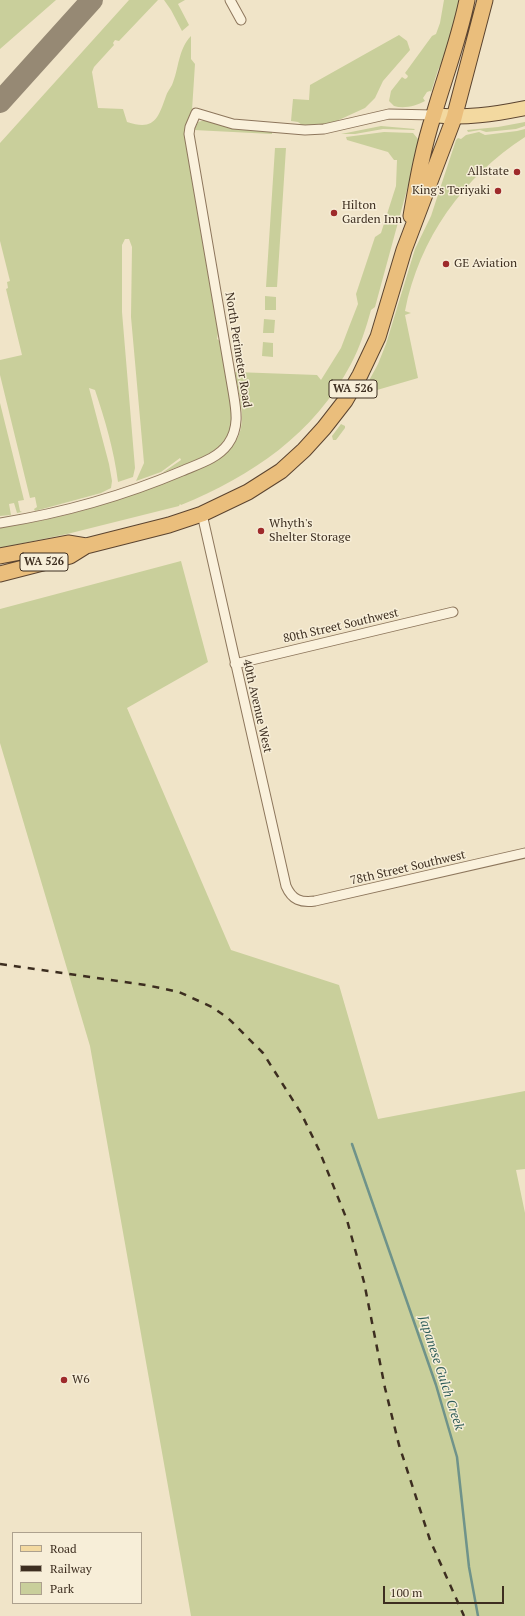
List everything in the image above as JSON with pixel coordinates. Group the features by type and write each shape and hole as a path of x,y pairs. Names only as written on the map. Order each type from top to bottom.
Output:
{"highway":[{"path":"433,115 451,62 467,0"},
{"path":"454,118 485,0"},
{"name":"WA 526","path":"404,250 420,166 433,115"},
{"name":"WA 526","path":"0,574 70,556 86,546 169,525 202,514 248,492 281,470 304,450 345,401 360,375 378,337 404,250 427,194 454,118"},
{"name":"WA 526","path":"0,556 68,544 86,546"}],"main road":[{"path":"433,115 454,118 525,108"}],"street":[{"path":"230,0 241,20"},
{"name":"North Perimeter Road","path":"0,523 75,509 166,478 209,460 220,453 228,444 234,433 237,422 233,391 189,134 190,127 196,113 233,124 305,130 324,129 389,114 433,115"},
{"name":"40th Avenue West","path":"202,514 286,886 289,894 296,900"},
{"name":"80th Street Southwest","path":"235,664 453,612"},
{"name":"78th Street Southwest","path":"296,900 304,902 315,901 525,853"}],"green space":[{"path":"0,0 56,0 0,49"},
{"path":"129,0 158,0 119,41 115,40 113,43 114,45 94,67 92,72 98,108 123,109 127,122 143,125 154,121 172,85 181,53 191,36 191,59 195,64 192,110 185,128 185,140 218,333 217,339 220,341 229,387 232,405 232,419 228,434 223,442 210,453 162,473 181,460 180,458 161,472 136,481 144,463 131,317 132,247 129,239 125,239 122,245 122,312 135,468 133,477 118,482 112,447 95,390 89,388 109,464 112,481 111,488 101,493 35,511 34,509 37,507 35,497 30,498 0,375 0,360 22,355 6,289 8,288 7,282 10,281 0,241 0,143"},
{"path":"164,0 185,0 178,4 189,25 182,31 171,10"},
{"path":"444,0 461,0 448,50 438,70 431,92 427,92 423,98 425,101 418,104 406,107 394,106 389,101 391,91 402,77 405,79 407,78 408,76 405,73 432,36 436,34 440,23"},
{"path":"399,35 407,41 410,50 383,81 375,98 365,108 330,124 319,126 302,125 298,122 291,121 293,99 309,100 310,85"},
{"path":"205,120 231,128 272,132 272,134 194,130 198,122"},
{"path":"525,122 525,126 516,129 486,132 480,130 468,132 467,130 498,127"},
{"path":"381,126 415,129 383,129 355,134 341,134"},
{"path":"525,129 525,137 482,171 463,191 447,212 421,259 412,284 405,311 411,313 405,315 418,378 377,390 365,388 378,364 386,344 415,249 431,216 456,140 458,138 461,139 466,135 479,132 485,135"},
{"path":"384,132 413,133 418,139 421,138 375,307 371,310 351,364 336,389 300,432 279,450 232,481 181,505 180,504 179,506 67,534 0,548 0,528 34,522 101,505 134,494 219,459 230,450 237,440 241,430 242,408 235,372 317,375 321,380 341,348 358,304 356,294 375,237 381,233 396,186 397,160 394,160 388,152 347,140 346,137"},
{"path":"275,148 286,148 277,287 266,287"},
{"path":"265,296 276,297 276,310 265,310"},
{"path":"264,319 275,320 274,333 263,333"},
{"path":"263,342 273,343 273,357 262,356"},
{"path":"0,403 24,500 18,501 20,511 22,512 17,513 14,503 9,504 11,515 0,516"},
{"path":"341,424 345,426 345,428 336,440 333,440 332,436"},
{"path":"181,561 208,662 127,708 231,950 339,985 378,1119 525,1091 525,1169 516,1170 525,1213 525,1616 191,1616 90,1046 0,743 0,609"}],"waterway":[{"name":"Japanese Gulch Creek","path":"352,1144 436,1385 457,1457 469,1567 478,1616"}],"taxiway":[{"path":"0,102 92,0"}],"railway":[{"path":"0,964 146,985 179,992 212,1007 228,1018 263,1053 301,1113 319,1150 347,1220 364,1282 385,1388 399,1445 430,1540 464,1616"}],"place":[{"name":"Allstate","path":"517,172"},
{"name":"King's Teriyaki","path":"498,191"},
{"name":"Hilton Garden Inn","path":"334,213"},
{"name":"GE Aviation","path":"446,264"},
{"name":"Whyth's Shelter Storage","path":"261,531"},
{"name":"W6","path":"64,1380"}]}
